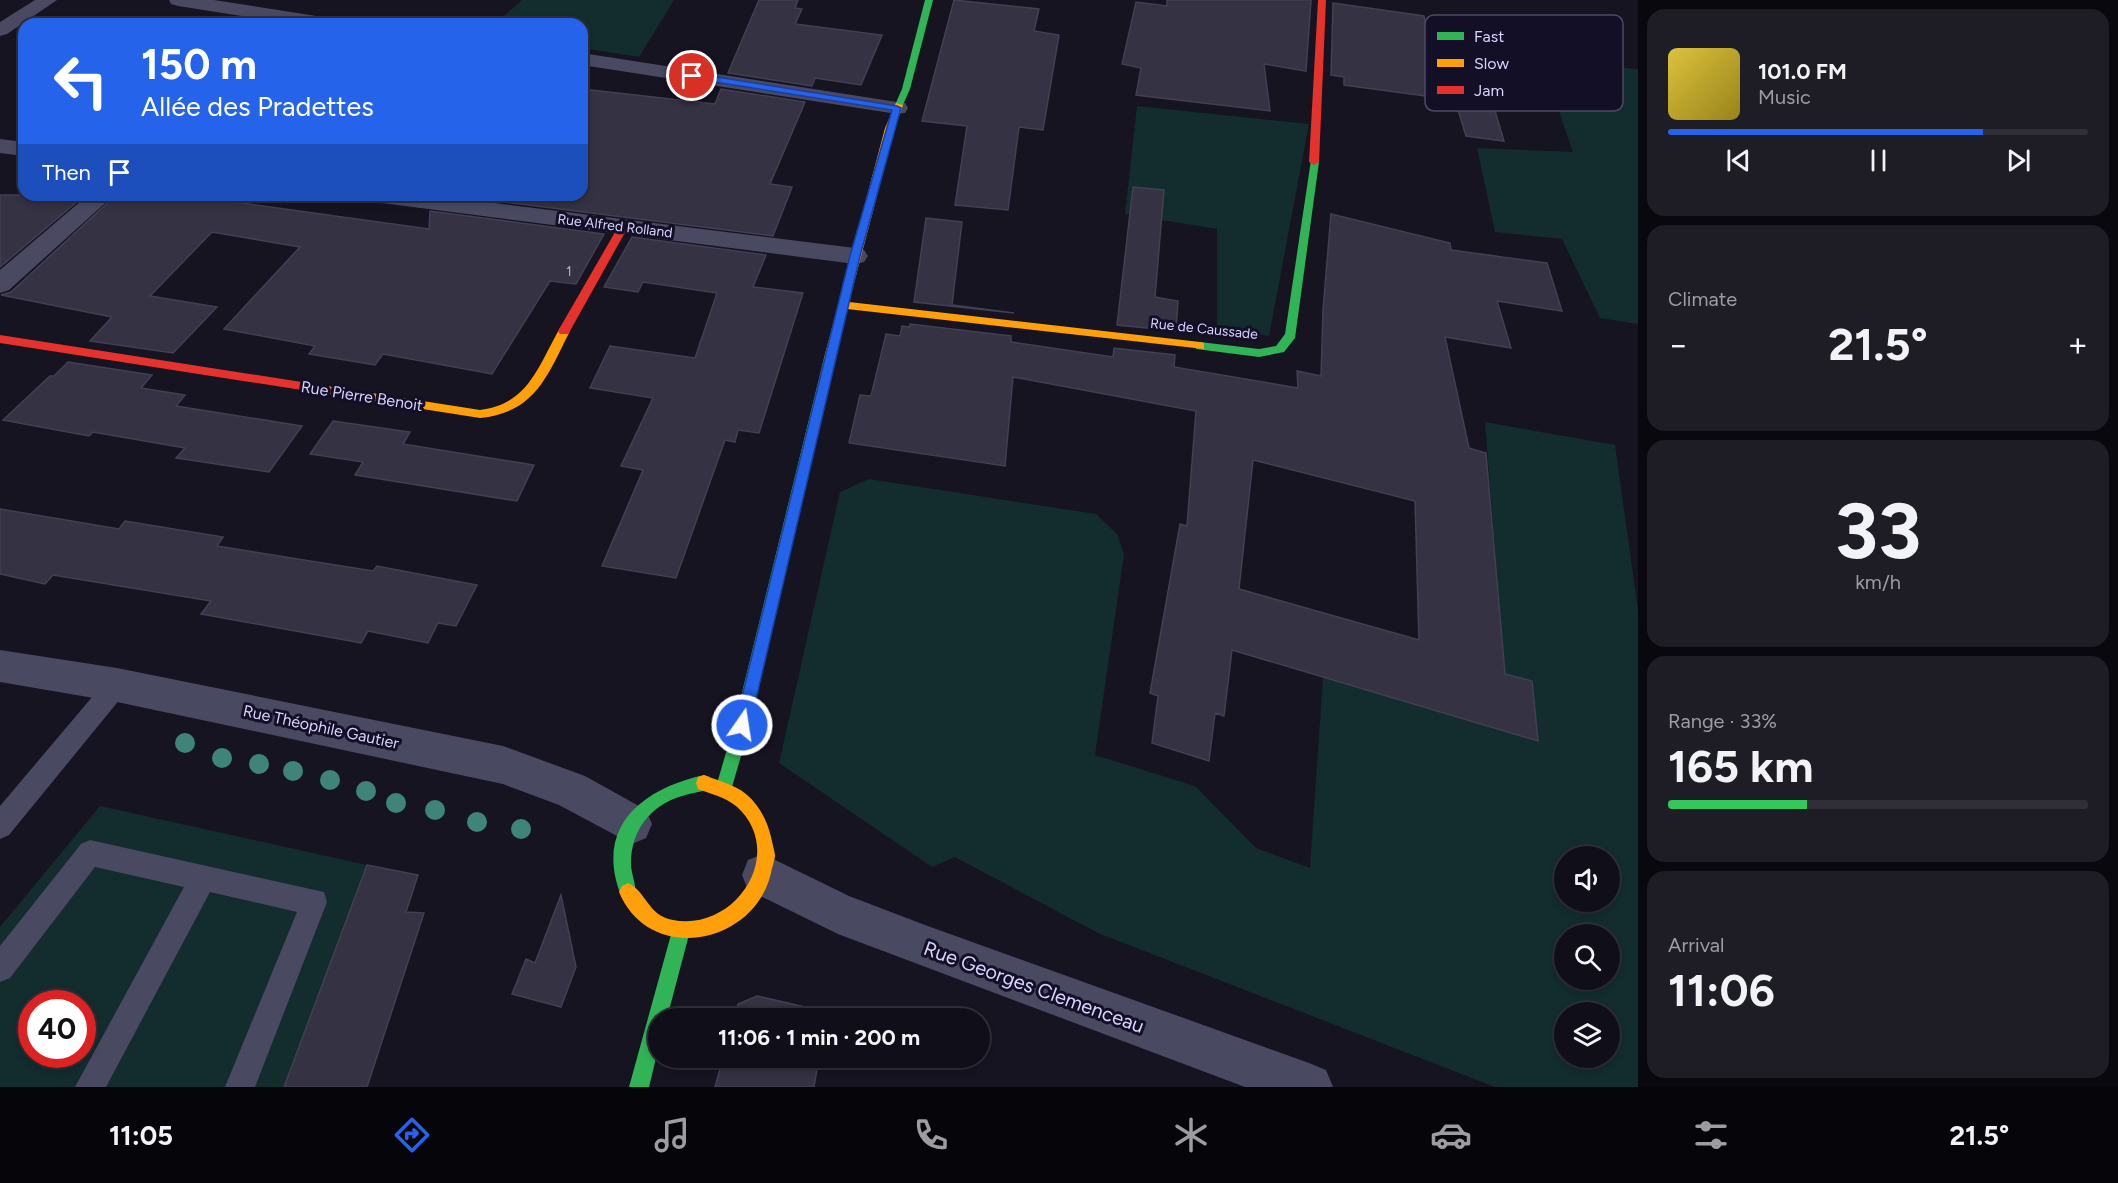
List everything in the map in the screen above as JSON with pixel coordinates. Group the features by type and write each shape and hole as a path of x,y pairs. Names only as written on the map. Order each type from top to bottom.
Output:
{"street":[{"path":"19,18 48,0"},
{"path":"178,0 290,18"},
{"path":"297,18 316,0"},
{"path":"724,787 742,725 855,256 897,108 906,89 928,0"},
{"name":"Rue de Caussade","path":"844,305 1259,353 1280,349 1290,335 1314,160 1322,0"},
{"path":"0,30 18,19"},
{"path":"588,60 897,108"},
{"path":"0,146 18,148"},
{"path":"0,284 95,201"},
{"name":"Rue Alfred Rolland","path":"421,201 855,256"},
{"name":"Rue Pierre Benoit","path":"0,339 480,414 504,411 520,404 531,389 623,227"},
{"name":"Rue Théophile Gautier","path":"1,667 117,685 503,765 571,790 632,824"},
{"path":"704,783 724,787 741,797 759,822 767,853 764,875 752,899 732,918 707,930 681,931 661,926 644,916 631,900 624,881 622,861 624,842 632,824 646,807 663,794 683,785 704,783"},
{"name":"Rue Georges Clemenceau","path":"764,875 838,913 925,947 1309,1087"},
{"path":"639,1087 681,931"}],"lane":[{"path":"0,826 117,685"},
{"path":"0,968 90,853 314,902 240,1087"},
{"path":"90,1087 203,878"}],"green space":[{"path":"522,0 674,0 639,57 588,49 588,18 502,18"},
{"path":"1623,68 1638,69 1638,324 1600,318 1562,239 1495,232 1477,148 1573,152 1559,111 1623,111"},
{"path":"1137,106 1309,124 1269,336 1217,327 1217,229 1125,214"},
{"path":"1485,422 1615,445 1638,610 1638,1087 1495,1087 1098,933 955,857 932,867 779,763 840,492 869,479 1096,514 1117,534 1124,554 1095,755 1195,786 1256,848 1310,868 1323,677 1538,740 1532,681 1505,674"},
{"path":"100,806 367,865 284,1087 0,1087 0,927"}],"building":[{"path":"759,0 798,0 795,8 802,9 795,24 882,35 861,85 815,78 812,86 728,73"},
{"path":"954,0 1039,9 1034,31 1059,35 1043,130 1019,127 1008,210 955,205 967,126 922,121"},
{"path":"1167,0 1311,0 1306,71 1264,64 1270,111 1136,95 1141,68 1122,64 1136,2 1167,6"},
{"path":"1333,3 1424,16 1425,96 1344,85 1344,77 1331,75"},
{"path":"721,89 805,102 770,184 792,187 773,236 496,201 588,201 588,90 715,104"},
{"path":"1458,111 1495,111 1504,141 1466,136"},
{"path":"1133,187 1164,190 1155,297 1178,301 1176,331 1117,325"},
{"path":"0,195 18,195 18,201 78,201 0,267"},
{"path":"110,201 227,201 429,229 430,211 604,234 576,284 550,281 492,374 383,354 375,365 309,354 315,346 224,329 300,247 212,232 150,296 217,307 173,353 90,341 112,317 1,295 11,292"},
{"path":"1331,214 1450,243 1451,250 1547,263 1562,311 1497,301 1511,348 1445,337 1469,448 1486,453 1505,674 1532,681 1538,741 1232,650 1224,716 1215,713 1209,761 1152,743 1158,696 1150,693 1180,524 1187,526 1196,411 1013,377 1005,466 849,443 860,395 871,396 886,334 900,336 902,326 910,327 910,324 1011,336 1011,342 1113,357 1114,348 1175,355 1174,367 1298,388 1297,371 1321,376 1323,310","holes":["1253,460 1415,501 1419,640 1239,589"]},
{"path":"926,218 962,222 952,305 1014,313 914,302"},
{"path":"632,237 766,255 753,287 803,293 759,433 738,430 735,442 725,440 676,578 602,566 643,470 621,466 653,398 590,388 610,346 695,358 717,293 643,282 638,292 604,287"},
{"path":"68,362 152,375 141,388 185,395 176,406 302,426 269,472 176,458 185,448 93,432 89,436 3,420"},
{"path":"333,421 410,432 403,444 534,465 517,501 355,475 363,462 310,454"},
{"path":"0,509 119,529 125,521 223,537 217,546 373,571 377,566 477,585 456,626 438,623 428,643 368,631 361,643 201,614 211,601 53,575 45,584 0,574"},
{"path":"367,865 418,875 406,912 424,913 367,1087 284,1087"},
{"path":"561,895 576,967 561,1007 512,994 526,959 535,963"},
{"path":"757,996 810,1008 737,1008 738,1004"},
{"path":"720,1068 817,1068 814,1087 715,1087"}],"traffic: fast":[{"path":"899,105 906,89 929,0"},
{"path":"1200,346 1259,353 1280,349 1291,335 1314,162"},
{"path":"724,787 742,725 830,358"},
{"path":"628,892 623,870 623,850 627,833 636,818 648,805 664,795 683,787 704,783"},
{"path":"639,1087 681,931"}],"traffic: slow":[{"path":"830,358 855,256 890,128 899,105"},
{"path":"844,305 1200,346"},
{"path":"327,390 480,414 498,411 517,403 533,386 564,331"},
{"path":"628,892 646,917 670,929 696,930 722,921 744,905 760,882 766,855 760,826 742,801 727,791 704,783"}],"traffic: jam":[{"path":"1314,162 1322,0"},
{"path":"564,331 623,227"},
{"path":"0,339 327,390"}],"route":[{"path":"692,76 897,108 855,256 742,725"}]}
